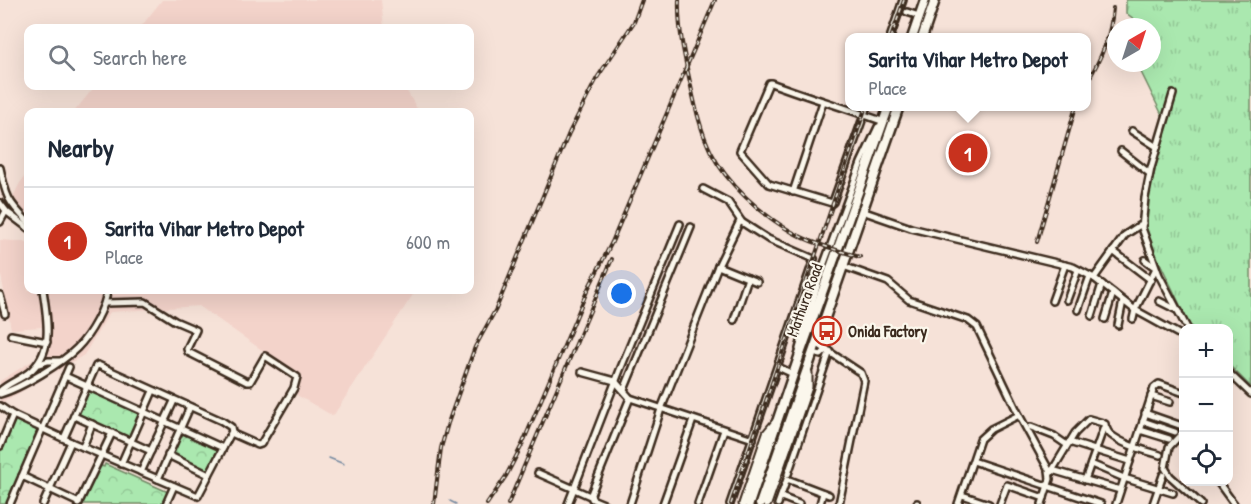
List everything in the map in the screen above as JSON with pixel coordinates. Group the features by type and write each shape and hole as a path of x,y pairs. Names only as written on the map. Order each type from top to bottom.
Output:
{"highway":[{"path":"914,33 925,0"},
{"path":"924,33 935,0"},
{"name":"Mathura Road","path":"749,504 887,111"},
{"name":"Mathura Road","path":"760,504 896,111"}],"main road":[{"name":"Mathura Road","path":"768,504 808,387 807,368"},
{"path":"743,504 767,433 777,421"}],"street":[{"path":"892,33 903,0"},
{"path":"907,12 920,16"},
{"path":"845,109 769,83 740,149 741,153 766,182 793,192 833,202 865,111"},
{"path":"1173,94 1149,173 1144,198 1143,234 1156,268 1185,324"},
{"path":"793,192 823,102"},
{"path":"851,111 882,122"},
{"path":"1132,131 1157,147"},
{"path":"1121,151 1149,173"},
{"path":"0,168 8,198 24,218"},
{"path":"703,189 728,202 741,221 768,239 814,259 730,504"},
{"path":"0,203 24,225"},
{"path":"0,222 6,210"},
{"path":"862,211 910,228 1078,270 1092,277 1136,310 1179,334"},
{"path":"630,504 661,409 718,266 741,221"},
{"path":"568,504 615,381 680,224"},
{"path":"1078,310 1092,277 1130,230 1143,224"},
{"path":"624,390 691,227"},
{"path":"1113,251 1151,280"},
{"path":"1145,260 1156,268"},
{"path":"1052,301 1065,265"},
{"path":"718,266 757,282"},
{"path":"843,266 888,282 912,301 974,324 1019,415 1051,472 1120,490"},
{"path":"1133,319 1156,268"},
{"path":"1067,300 1078,270"},
{"path":"734,321 748,278"},
{"path":"1092,316 1102,284"},
{"path":"1105,319 1113,293"},
{"path":"38,365 47,342 48,325 43,294"},
{"path":"0,392 19,386 60,361 80,345 100,315 106,294"},
{"path":"0,295 5,314"},
{"path":"1118,325 1123,301"},
{"path":"1159,301 1179,311"},
{"path":"64,438 98,365 229,425 232,432 260,445 294,388 297,377 265,356 250,382 247,382 188,352 187,349 196,330 168,318 150,303 105,303"},
{"path":"11,335 47,342"},
{"path":"816,343 861,373 864,381 839,504"},
{"path":"813,353 821,356 829,350"},
{"path":"788,474 829,350"},
{"path":"0,392 38,365 48,361 60,361"},
{"path":"10,504 69,367"},
{"path":"778,368 793,374"},
{"path":"582,372 615,381 630,398 753,439"},
{"path":"65,376 223,448"},
{"path":"1233,377 1251,394"},
{"path":"1116,504 1154,388 1157,384 1179,391"},
{"path":"121,464 153,391"},
{"path":"1151,396 1170,402"},
{"path":"590,496 630,398"},
{"path":"141,472 174,400"},
{"path":"0,406 13,415 71,442 198,496"},
{"path":"158,479 190,407"},
{"path":"1145,413 1179,426"},
{"path":"0,446 13,415"},
{"path":"958,504 976,447 988,431 1019,415"},
{"path":"74,416 151,451"},
{"path":"1000,504 1007,485 1043,501 1051,472 1068,444 1089,419 1105,424 1110,434 1134,447 1160,455"},
{"path":"663,504 693,420"},
{"path":"1143,421 1175,432"},
{"path":"83,447 92,424"},
{"path":"1085,480 1105,424"},
{"path":"1031,427 1068,444 1130,461"},
{"path":"698,504 724,430"},
{"path":"1140,430 1169,439"},
{"path":"195,504 232,432"},
{"path":"1180,432 1169,447 1166,468 1170,476 1201,504"},
{"path":"22,476 78,503 112,433"},
{"path":"43,504 71,442"},
{"path":"168,455 209,475"},
{"path":"973,461 1101,504"},
{"path":"1091,464 1124,478 1173,493"},
{"path":"538,473 604,504"},
{"path":"1153,504 1163,475"},
{"path":"778,504 787,479 826,494 820,504"},
{"path":"166,504 174,486"},
{"path":"1221,486 1233,504"},
{"path":"962,495 990,504"},
{"path":"781,497 799,504"}],"shaded area":[{"path":"162,0 381,0 384,24 143,24"},
{"path":"92,90 406,90 417,108 77,108"},
{"path":"24,178 24,223 9,204"},
{"path":"0,240 24,242 24,294 413,294 333,416 295,394 302,378 199,306 110,312 84,355 0,404 0,381 40,356 42,327 11,329 0,270"}],"green space":[{"path":"1126,0 1251,0 1251,387 1233,369 1233,324 1189,324 1142,225 1166,123 1141,72 1161,72 1161,18 1133,18 1126,13"},
{"path":"87,389 145,414 131,443 75,418"},
{"path":"14,417 41,428 8,504 0,504 0,449"},
{"path":"181,431 218,448 207,474 170,457"},
{"path":"105,464 168,492 163,504 80,504 100,465 104,467"}],"waterway":[{"path":"329,458 344,464"},
{"path":"450,501 456,504"}],"railway":[{"path":"434,504 441,448 475,347 496,309 569,133 597,78 634,22 642,0"},
{"path":"679,0 682,41 696,108 707,144 718,164 735,187 780,225 808,240 860,257"},
{"path":"487,504 506,476 522,445 715,0"},
{"path":"893,33 904,0"},
{"path":"1091,75 1104,47 1113,8"},
{"path":"731,504 864,111"},
{"path":"1037,242 1075,111"},
{"path":"508,504 612,259"}],"place":[{"name":"Sarita Vihar Metro Depot","path":"968,153"},
{"name":"Onida Factory","path":"827,331"}]}
